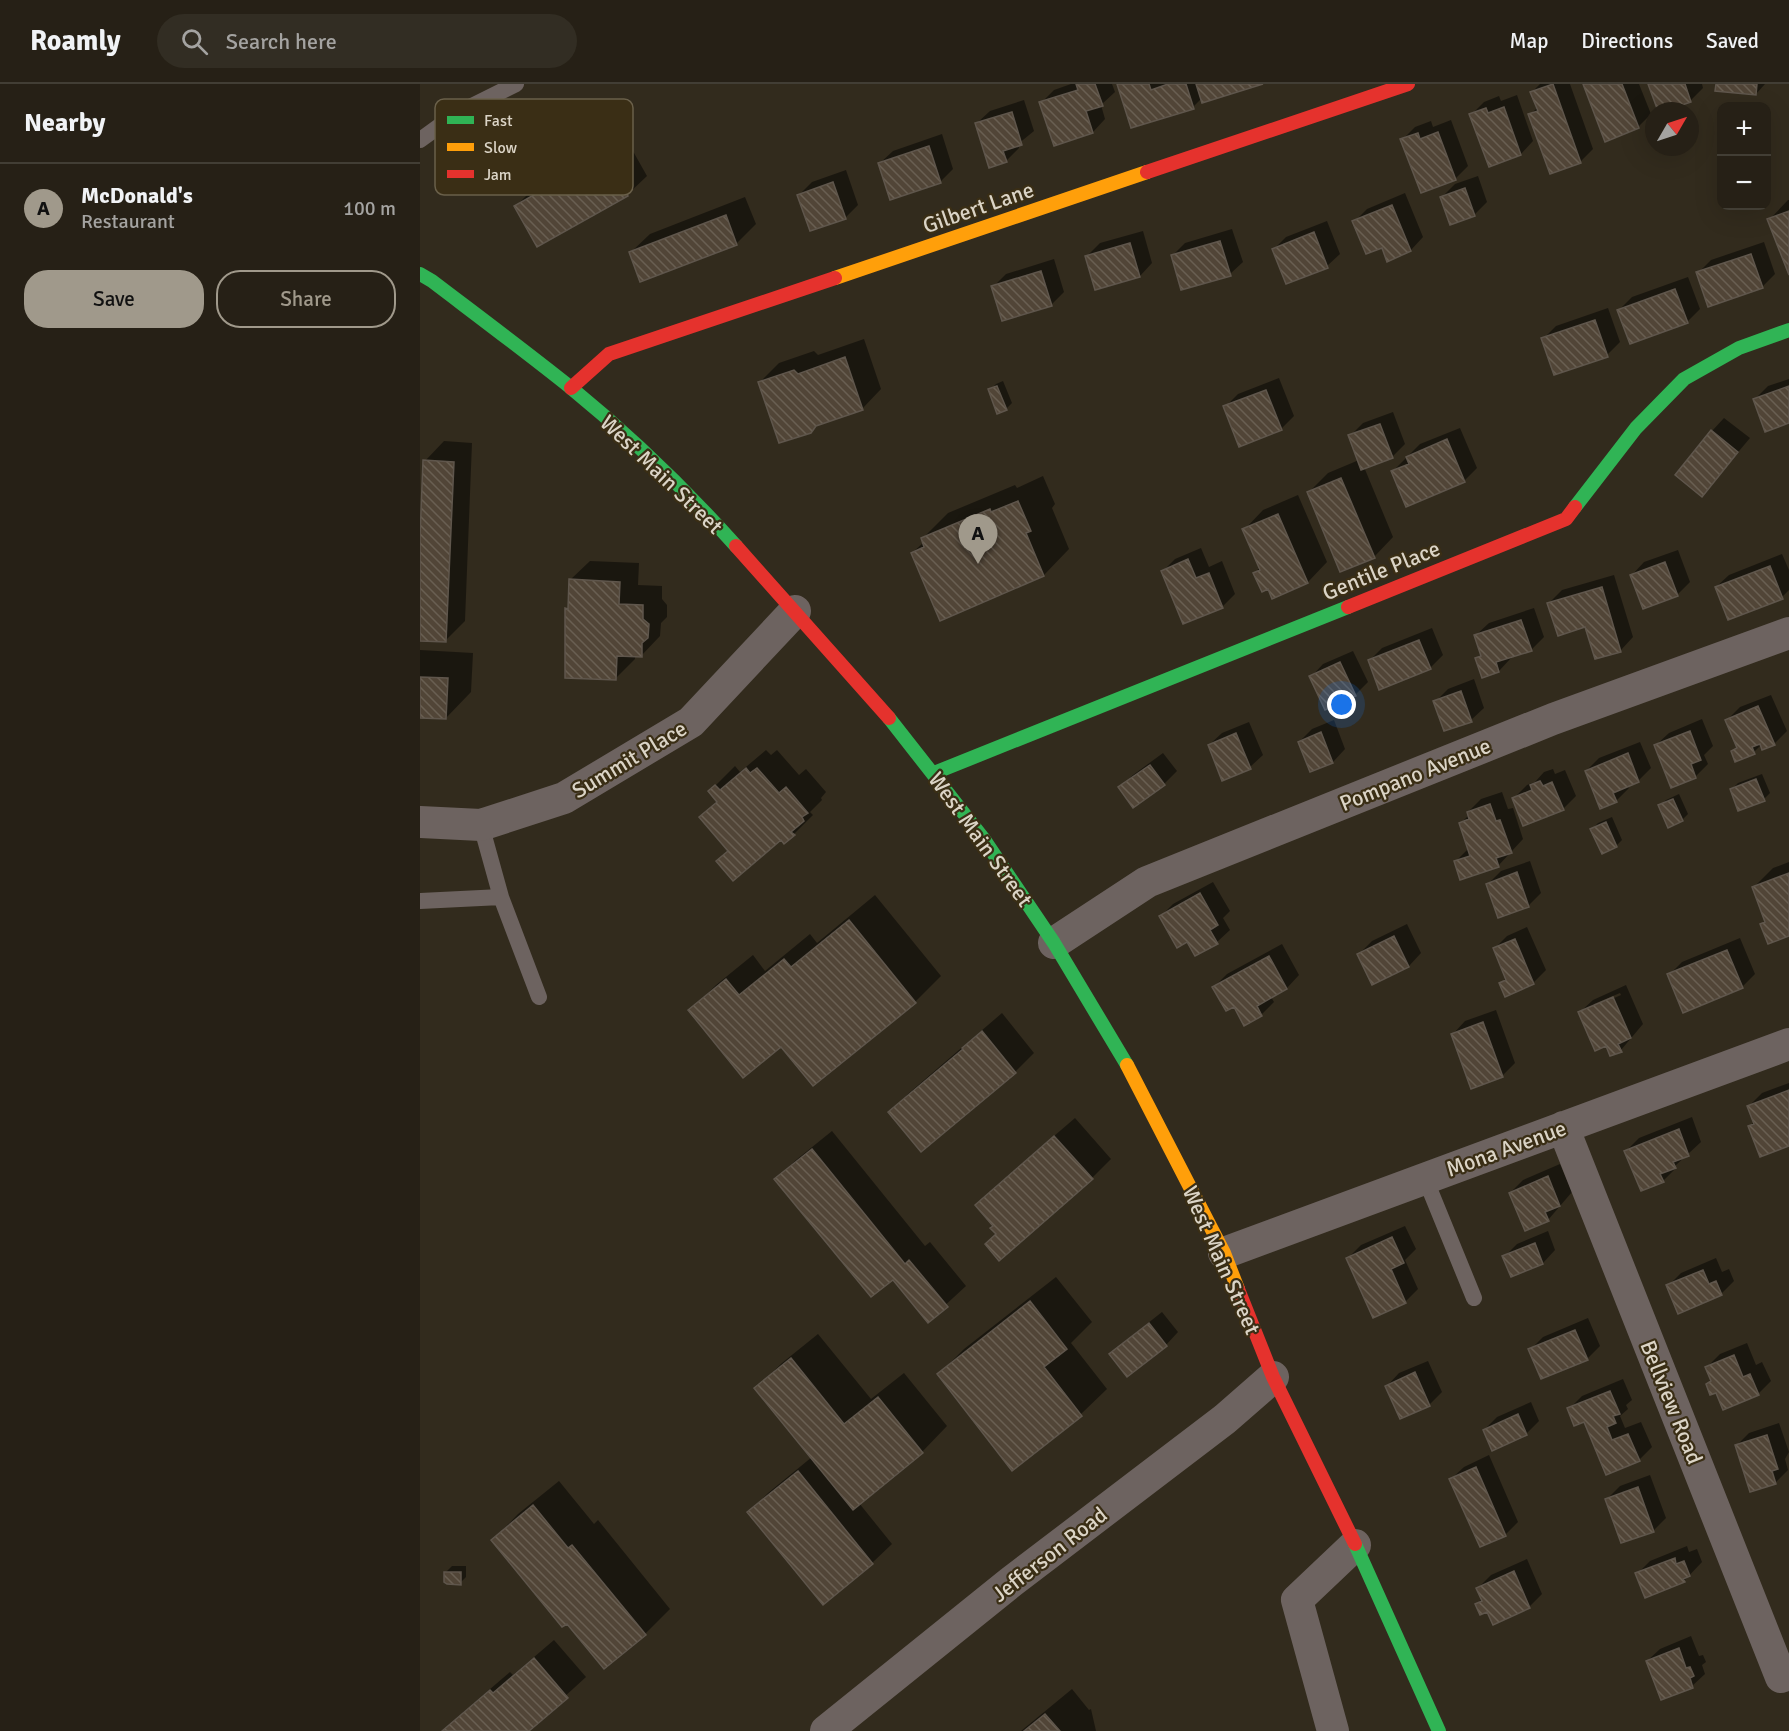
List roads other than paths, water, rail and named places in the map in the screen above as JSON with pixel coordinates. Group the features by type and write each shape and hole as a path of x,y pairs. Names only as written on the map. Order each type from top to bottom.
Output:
{"street":[{"name":"Gilbert Lane","path":"571,388 609,354 1404,85"},
{"name":"West Main Street","path":"420,274 571,388 649,456 703,509 886,714 983,838 1054,943 1136,1080 1224,1253 1273,1377 1355,1545 1439,1731"},
{"name":"Gentile Place","path":"934,773 1566,519 1636,428 1684,379 1739,348 1789,330"},
{"name":"Summit Place","path":"420,822 481,825 564,798 692,722 795,611"},
{"name":"Pompano Avenue","path":"1054,943 1147,882 1553,719 1789,633"},
{"name":"Mona Avenue","path":"1224,1253 1789,1044"},
{"name":"Bellview Road","path":"1563,1127 1781,1677"},
{"name":"Jefferson Road","path":"826,1731 1011,1582 1225,1419 1273,1377"},
{"path":"1333,1731 1297,1600 1355,1545"}],"lane":[{"path":"476,99 489,89 516,84"},
{"path":"481,825 501,897 539,997"},
{"path":"420,901 501,897"},
{"path":"1425,1178 1474,1298"}],"place":[{"name":"McDonald's","path":"978,564"}]}
